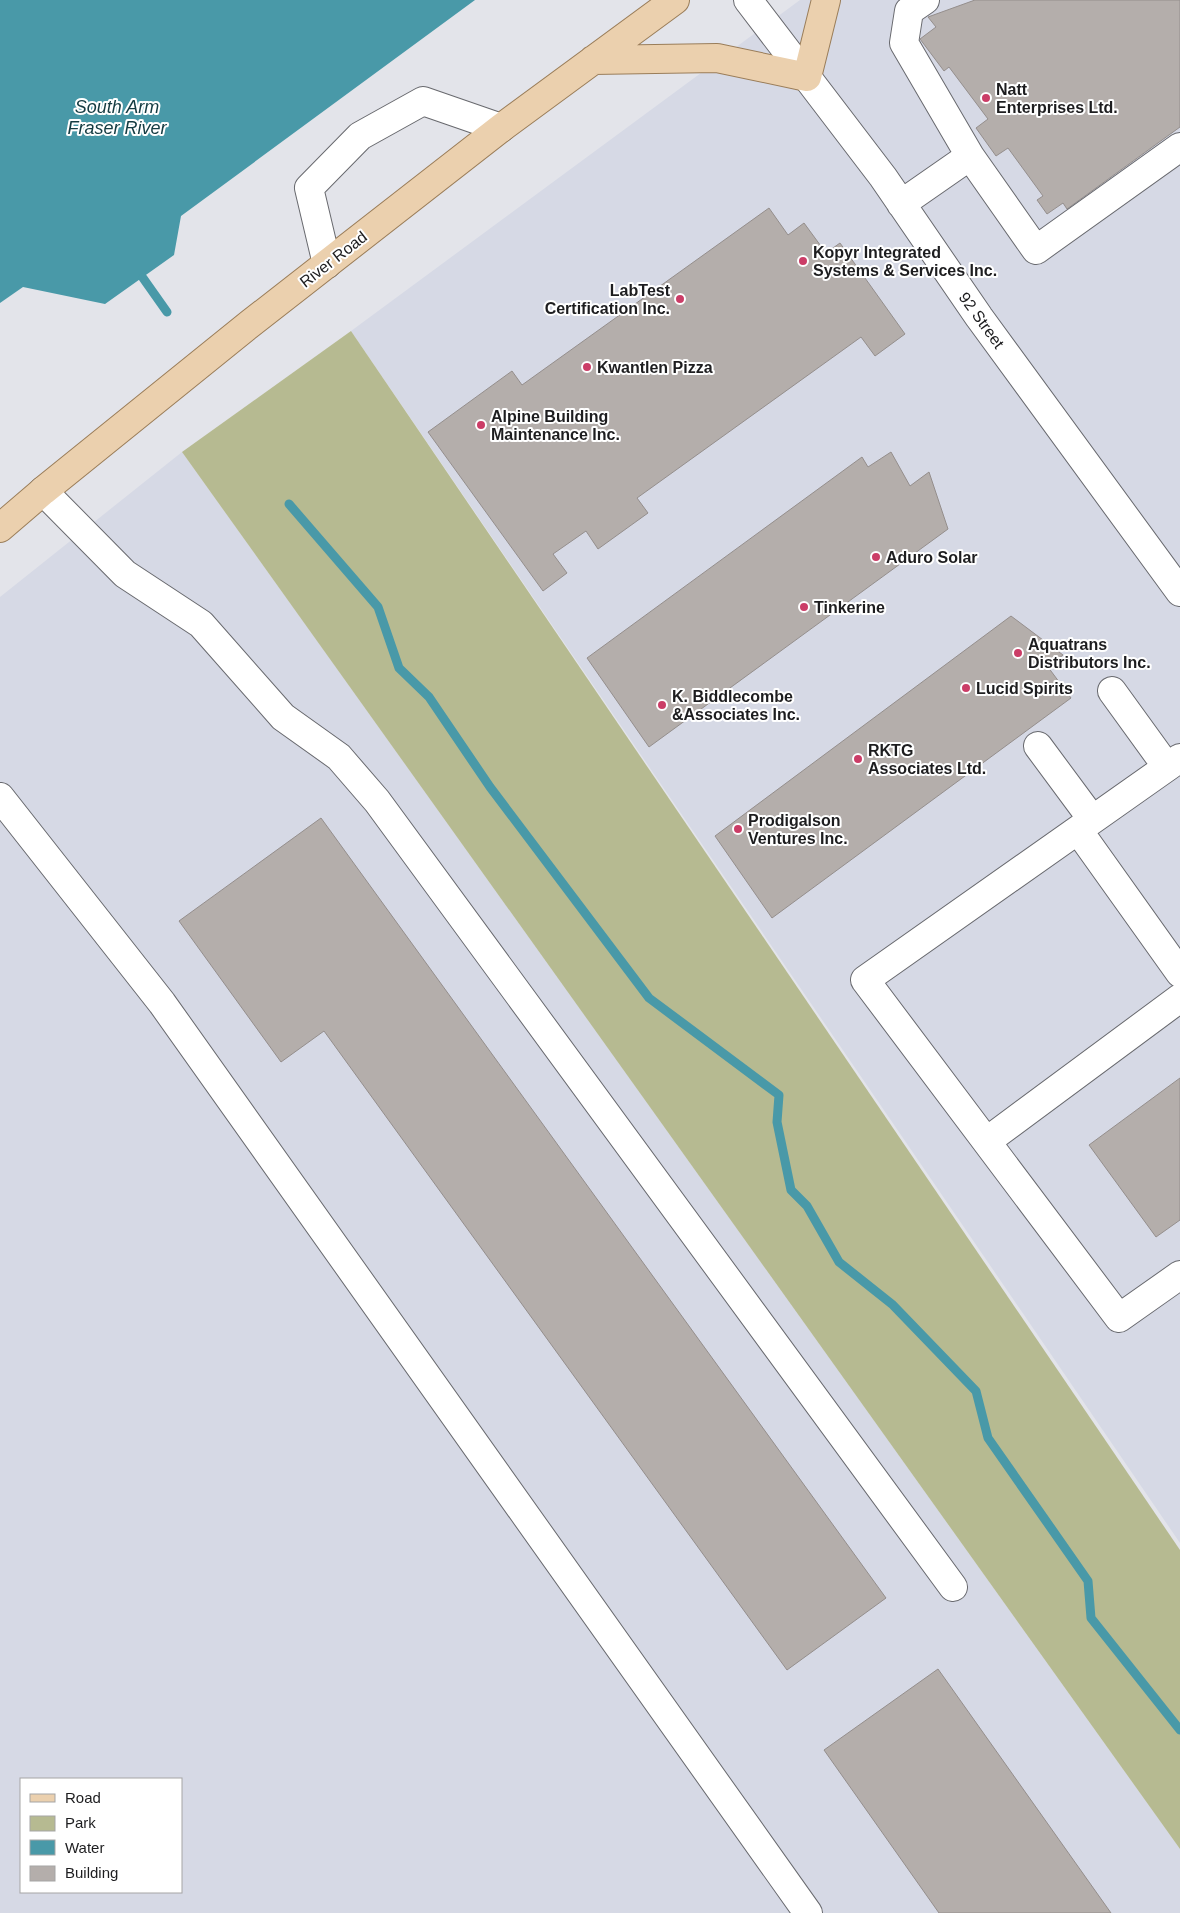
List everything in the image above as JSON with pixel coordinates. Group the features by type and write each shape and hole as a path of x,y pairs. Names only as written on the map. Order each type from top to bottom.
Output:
{"main road":[{"name":"River Road","path":"0,528 43,490 326,264 501,128 675,0"},
{"path":"594,60 717,58 808,77 826,0"}],"street":[{"name":"92 Street","path":"748,0 808,77 901,204 979,318 1180,592"},
{"path":"925,0 909,11 904,43 970,156 1036,250 1180,147"},
{"path":"326,264 309,188 360,136 423,101 501,128"},
{"path":"901,204 970,156"},
{"path":"43,490 125,574 201,624 283,717 339,757 377,800 953,1587"},
{"path":"1112,691 1173,762 865,980 1119,1318 1180,1275"},
{"path":"1038,746 1085,824 1180,973"},
{"path":"0,797 162,1003 808,1913"},
{"path":"987,1141 1180,998"}],"shaded area":[{"path":"800,0 1180,0 1180,1543 351,331"},
{"path":"182,452 1180,1849 1180,1913 0,1913 0,597"}],"green space":[{"path":"351,331 1180,1550 1180,1849 182,452"}],"water":[{"name":"South Arm Fraser River","path":"0,0 475,0 181,216 174,255 105,304 23,287 0,303"}],"building":[{"path":"975,0 1180,0 1180,127 1067,209 1063,203 1047,214 1037,200 1043,196 1008,148 996,156 976,128 988,119 949,67 944,71 920,39 936,27 928,17"},
{"path":"769,208 788,235 804,223 826,253 840,243 905,334 875,356 861,337 637,498 648,513 598,549 586,531 553,554 567,573 543,591 428,432 512,371 522,385"},
{"path":"891,452 910,486 929,472 948,529 649,747 587,658 862,457 868,467"},
{"path":"1011,616 1063,655 1048,667 1071,698 772,918 715,836"},
{"path":"321,818 886,1598 787,1670 324,1031 281,1062 179,921"},
{"path":"1180,1078 1180,1220 1156,1237 1089,1145"},
{"path":"938,1669 1111,1913 939,1913 824,1750"}],"waterway":[{"path":"143,278 167,312"},
{"path":"289,504 378,607 399,668 429,697 490,787 649,998 779,1095 777,1122 791,1190 807,1206 839,1262 893,1305 976,1391 988,1438 1088,1581 1091,1618 1180,1730"}],"place":[{"name":"Natt Enterprises Ltd.","path":"986,98"},
{"name":"Kopyr Integrated Systems & Services Inc.","path":"803,261"},
{"name":"LabTest Certification Inc.","path":"680,299"},
{"name":"Kwantlen Pizza","path":"587,367"},
{"name":"Alpine Building Maintenance Inc.","path":"481,425"},
{"name":"Aduro Solar","path":"876,557"},
{"name":"Tinkerine","path":"804,607"},
{"name":"Aquatrans Distributors Inc.","path":"1018,653"},
{"name":"Lucid Spirits","path":"966,688"},
{"name":"K. Biddlecombe &Associates Inc.","path":"662,705"},
{"name":"RKTG Associates Ltd.","path":"858,759"},
{"name":"Prodigalson Ventures Inc.","path":"738,829"}]}
